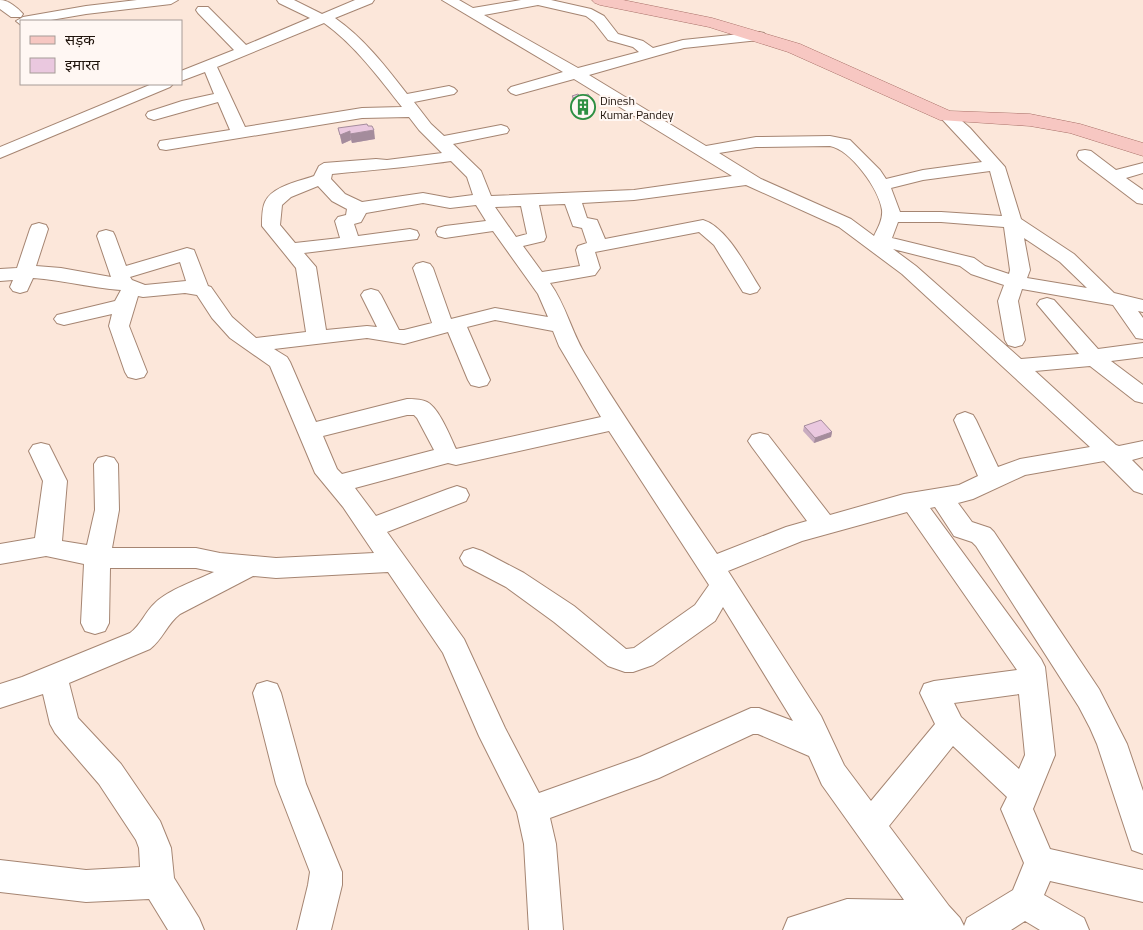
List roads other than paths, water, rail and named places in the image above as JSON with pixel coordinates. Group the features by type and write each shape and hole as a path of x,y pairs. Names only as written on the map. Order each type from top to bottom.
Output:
{"main road":[{"path":"600,0 712,23 759,36 794,48 947,116 1030,120 1073,128 1143,150"}],"street":[{"path":"0,3 19,20 103,4 171,0"},
{"path":"284,0 323,18 349,36 382,71 408,106 447,149 475,176 486,208 548,294 570,346 615,422 695,546 717,576 811,724 833,775 869,827 942,924"},
{"path":"182,77 367,0"},
{"path":"449,0 577,73 749,179 845,223 881,244 1113,454 1143,485"},
{"path":"471,13 538,1 592,13 613,37 638,44 651,53"},
{"path":"203,10 244,51"},
{"path":"516,90 693,43 759,36"},
{"path":"209,65 239,132"},
{"path":"0,153 163,85"},
{"path":"166,145 408,106 449,91"},
{"path":"154,115 188,104 224,96"},
{"path":"947,116 964,131 999,171 1013,222 1020,270 1008,300 1016,340"},
{"path":"316,337 308,273 304,262 271,226 273,203 285,193 325,168 376,164 387,165 447,149 502,130"},
{"path":"704,151 756,142 830,140 850,148 882,185 891,208 891,217 881,244"},
{"path":"1085,155 1143,199"},
{"path":"882,185 924,175 994,165"},
{"path":"325,168 331,192 346,204 361,208"},
{"path":"1112,176 1143,168"},
{"path":"350,241 344,221 355,218 355,211 361,208 423,198 450,203 483,200 529,200 634,195 749,179"},
{"path":"572,198 579,222 590,224 598,246"},
{"path":"445,232 537,237 529,200"},
{"path":"891,217 941,217 1013,222 1067,258 1114,299 1143,333"},
{"path":"537,279 588,271 590,268 585,250 681,228 702,226 721,242 750,288"},
{"path":"22,281 39,229"},
{"path":"291,249 410,235"},
{"path":"106,236 125,288 120,329 136,372"},
{"path":"881,244 968,262 978,270 1015,282 1114,299 1143,306"},
{"path":"64,319 188,254 199,290"},
{"path":"423,268 450,326 479,380"},
{"path":"0,275 22,281 61,274 143,291 185,288 204,291 214,308 235,334 279,362 327,472 371,528 454,647 494,736 532,810 540,844 546,930"},
{"path":"371,295 390,335"},
{"path":"1047,304 1094,357 1143,396"},
{"path":"252,345 367,332 404,337 495,314 562,326"},
{"path":"1016,366 1143,350"},
{"path":"309,432 413,406 419,407 426,413 448,455"},
{"path":"964,420 992,480"},
{"path":"338,484 448,455 456,457 615,422"},
{"path":"760,441 825,526"},
{"path":"473,558 515,580 564,614 618,658 625,661 633,661 643,657 705,613 717,576 795,534 913,502 964,493 1020,467 1143,448"},
{"path":"41,451 55,481 48,539 50,546 56,550 97,558 196,558 250,566 304,568 395,562"},
{"path":"95,624 97,558 107,510 106,464"},
{"path":"371,528 457,495"},
{"path":"941,497 962,529 981,535 985,539 1042,624 1102,722 1112,744 1133,774 1143,839"},
{"path":"913,502 1031,667 1040,755 1017,809 1040,863 1025,902 979,930"},
{"path":"0,554 50,546"},
{"path":"0,696 140,641 152,632 164,610 250,566"},
{"path":"53,676 65,724 110,774 149,832 155,848 158,882 187,930"},
{"path":"1024,793 951,726 934,693 1033,680"},
{"path":"267,693 290,784 326,872 325,885 314,930"},
{"path":"532,810 648,768 751,721 759,721 819,746"},
{"path":"869,827 951,726"},
{"path":"1040,863 1143,886"},
{"path":"0,876 86,886 158,882"},
{"path":"1025,902 1072,930"},
{"path":"800,930 847,916 942,924"}],"place":[{"name":"Dinesh Kumar Pandey","path":"583,107"}]}
